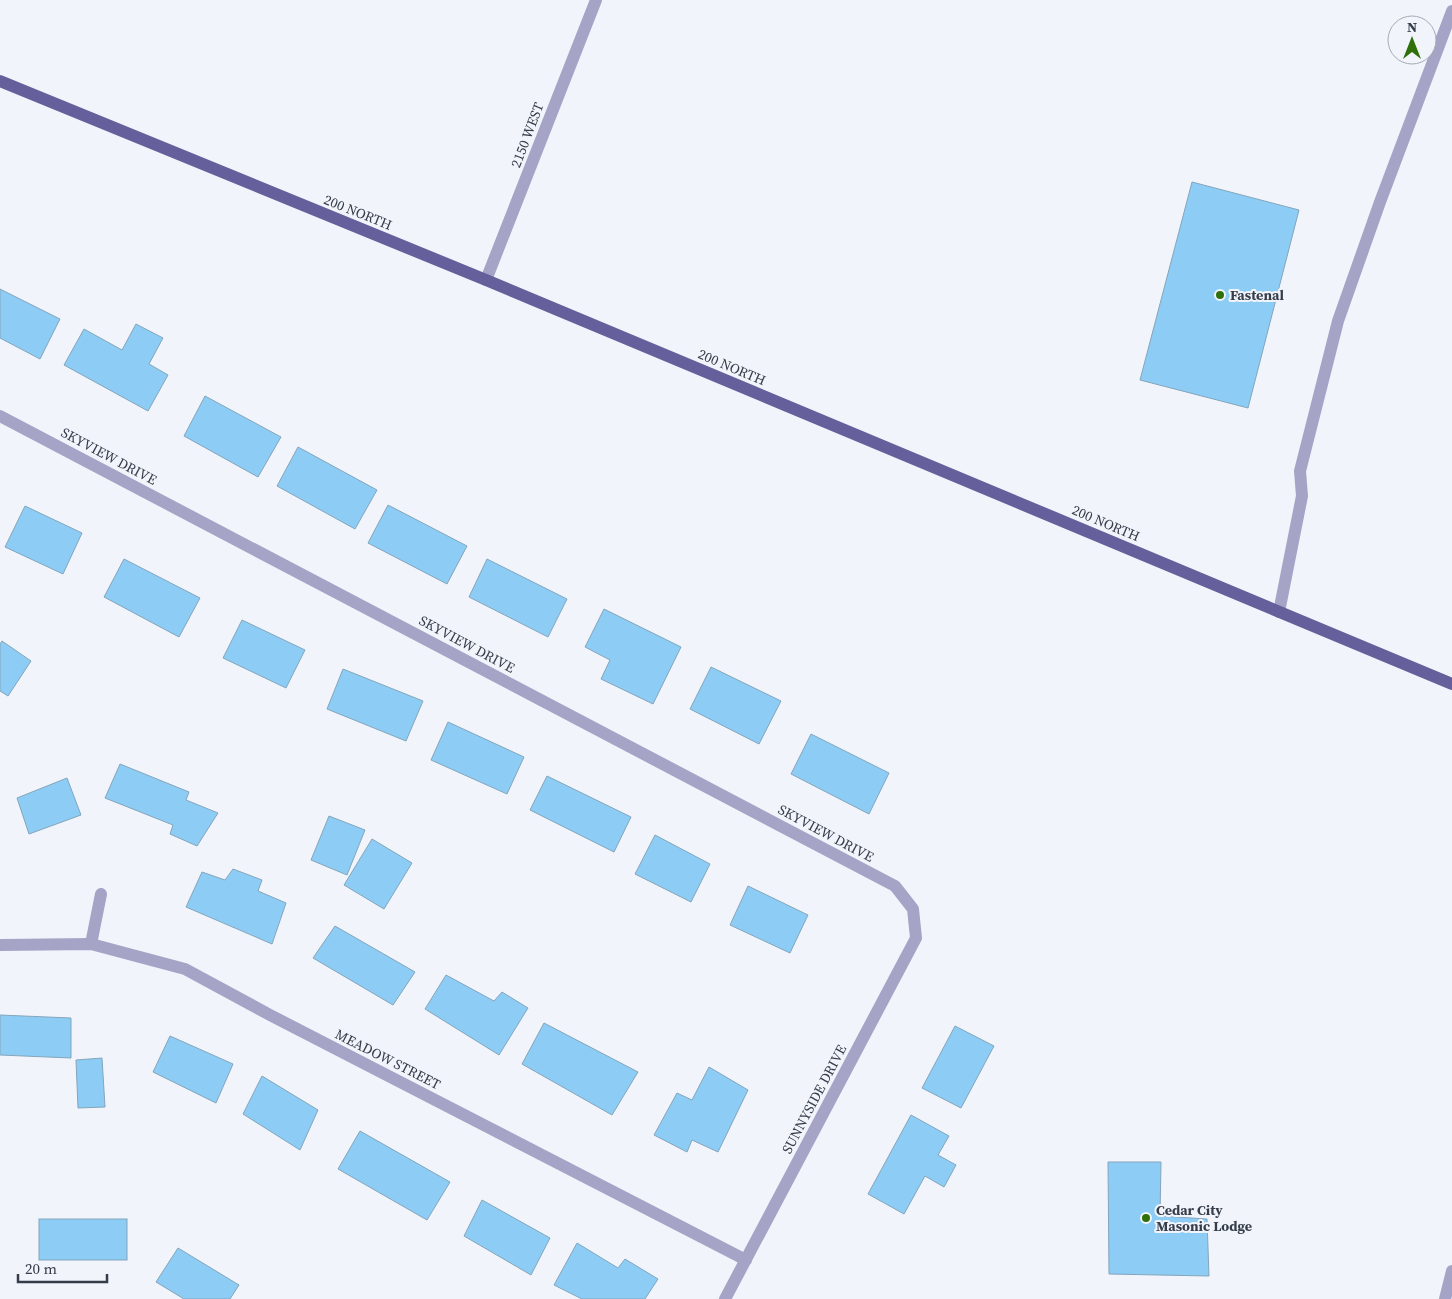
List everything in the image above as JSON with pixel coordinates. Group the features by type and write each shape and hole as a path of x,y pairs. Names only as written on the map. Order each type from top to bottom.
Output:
{"main road":[{"name":"200 NORTH","path":"0,81 486,280 1452,684"}],"street":[{"name":"2150 WEST","path":"486,280 596,0"},
{"path":"1279,612 1302,496 1300,471 1338,321 1380,202 1452,10"},
{"name":"SKYVIEW DRIVE","path":"0,416 896,886 913,909"},
{"path":"91,944 102,894"},
{"name":"SUNNYSIDE DRIVE","path":"725,1299 916,938 913,909"},
{"name":"MEADOW STREET","path":"0,944 91,944 185,969 270,1015 746,1260"},
{"path":"1446,1299 1452,1271"}],"building":[{"name":"Fastenal","path":"1192,182 1299,210 1248,408 1140,380"},
{"path":"0,289 60,319 40,359 0,338"},
{"path":"136,324 163,338 149,364 168,375 148,411 64,365 84,329 122,350"},
{"path":"205,396 281,437 258,477 184,436"},
{"path":"298,447 377,490 355,529 277,486"},
{"path":"388,505 467,546 447,584 368,543"},
{"path":"25,506 82,533 63,574 5,547"},
{"path":"124,559 200,598 179,637 104,597"},
{"path":"487,559 567,599 548,637 469,597"},
{"path":"604,609 681,647 653,704 601,679 610,660 585,647"},
{"path":"242,620 305,650 286,688 223,658"},
{"path":"2,641 31,661 8,696 0,691 0,644"},
{"path":"711,667 781,701 759,744 690,709"},
{"path":"343,669 423,701 406,741 327,709"},
{"path":"448,722 524,757 507,794 431,760"},
{"path":"811,734 889,773 869,814 791,774"},
{"path":"120,764 189,792 186,800 218,813 197,846 170,834 173,825 105,798"},
{"path":"547,776 631,817 614,852 530,810"},
{"path":"67,778 81,815 29,834 17,798"},
{"path":"329,816 365,830 347,875 311,860"},
{"path":"655,835 710,864 691,902 635,874"},
{"path":"372,839 412,863 384,909 344,885"},
{"path":"233,869 262,880 258,891 286,903 272,944 186,907 202,872 225,880"},
{"path":"748,886 808,915 790,953 730,925"},
{"path":"335,926 415,972 393,1005 313,958"},
{"path":"446,975 494,1001 502,992 528,1008 499,1055 425,1009"},
{"path":"0,1015 71,1018 71,1058 0,1055"},
{"path":"544,1023 638,1072 612,1115 522,1064"},
{"path":"955,1026 994,1046 961,1108 922,1088"},
{"path":"170,1036 233,1064 216,1103 153,1072"},
{"path":"102,1058 105,1107 78,1108 76,1060"},
{"path":"709,1067 748,1090 718,1152 692,1140 687,1152 654,1135 677,1093 692,1100"},
{"path":"262,1076 318,1110 300,1150 243,1114"},
{"path":"911,1115 949,1136 938,1155 956,1165 944,1187 925,1176 904,1214 868,1194"},
{"path":"360,1131 450,1182 427,1220 338,1169"},
{"name":"Cedar City Masonic Lodge","path":"1108,1162 1161,1162 1160,1216 1207,1219 1209,1276 1109,1274"},
{"path":"482,1200 550,1238 531,1275 464,1236"},
{"path":"39,1219 127,1219 127,1260 39,1260"},
{"path":"577,1243 618,1268 625,1259 658,1279 645,1299 582,1299 554,1285"},
{"path":"178,1248 239,1285 230,1299 184,1299 156,1282"}],"place":[{"name":"Fastenal","path":"1220,295"},
{"name":"Cedar City Masonic Lodge","path":"1146,1218"}]}
